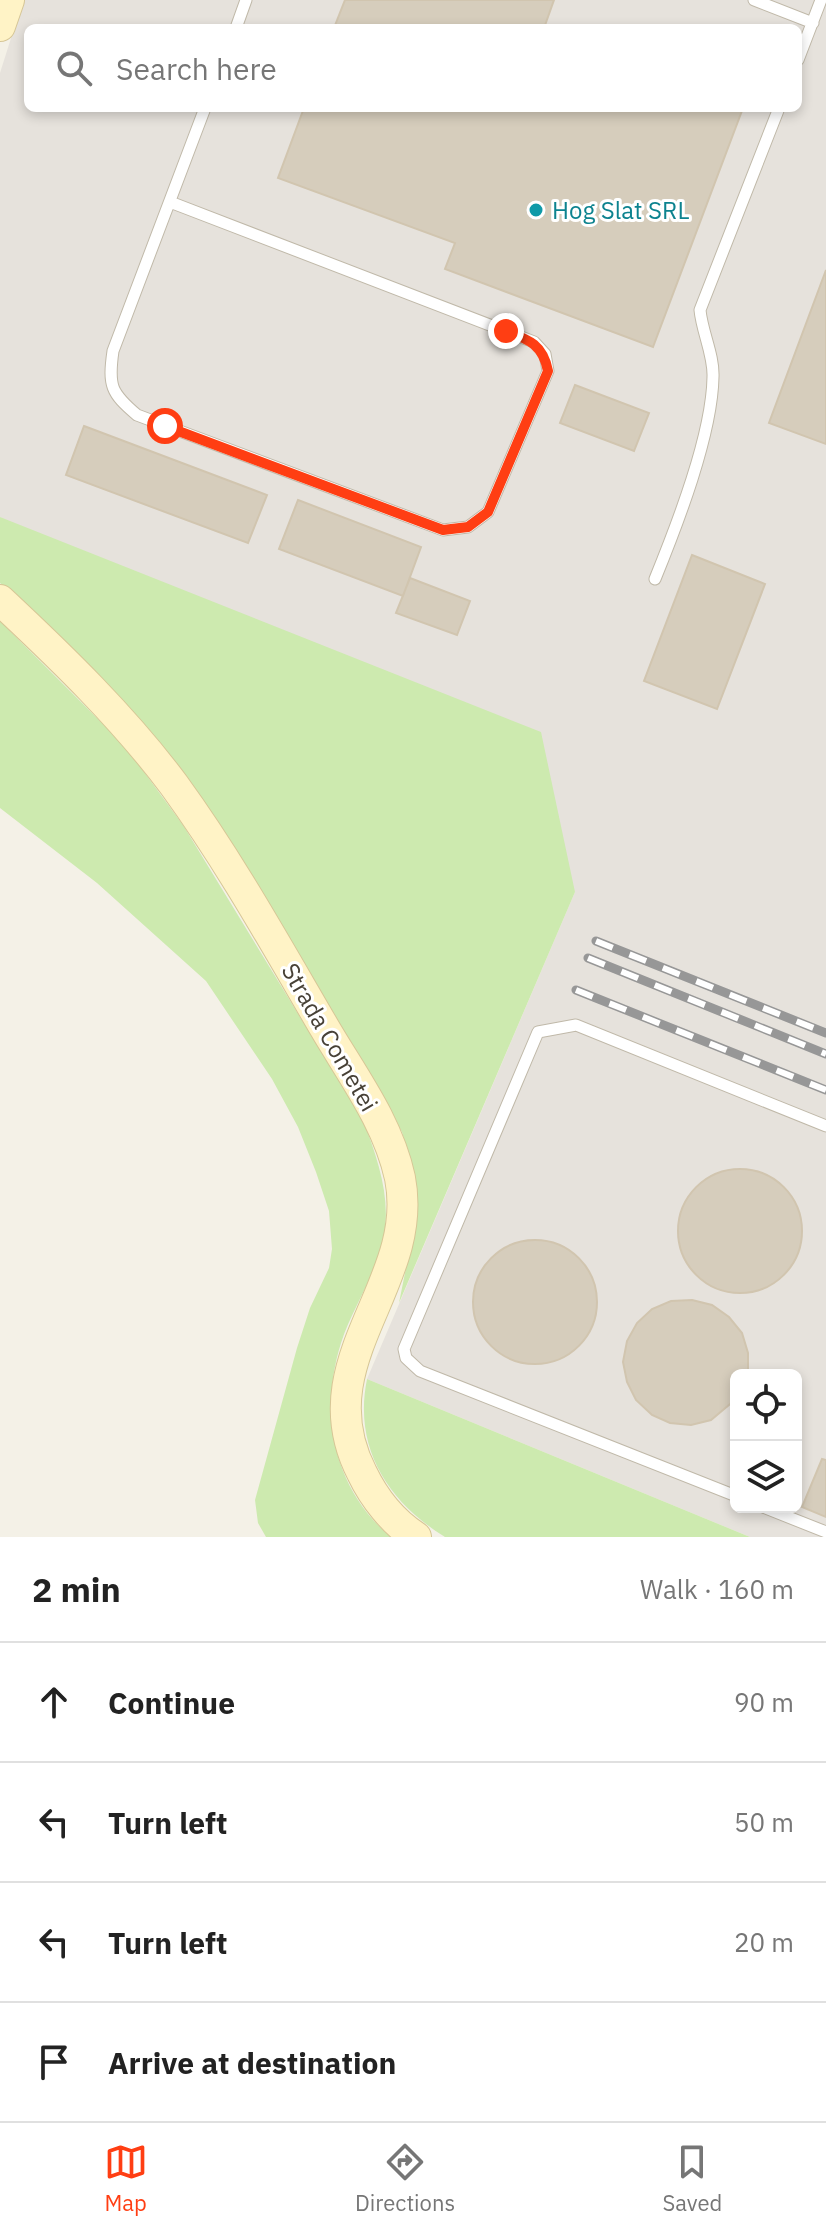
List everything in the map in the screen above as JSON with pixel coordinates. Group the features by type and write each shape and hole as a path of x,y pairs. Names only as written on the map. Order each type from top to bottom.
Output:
{"street":[{"path":"0,26 9,0"},
{"name":"Strada Cometei","path":"0,600 62,660 173,784 254,907 369,1101 392,1148 400,1180 398,1243 350,1366 345,1417 347,1437 363,1476 396,1521 416,1537"}],"lane":[{"path":"237,24 246,0"},
{"path":"754,0 813,23"},
{"path":"802,50 821,0"},
{"path":"170,202 534,342 545,354 548,371 488,512 468,527 443,530 137,415 116,397 110,377 113,351 204,112"},
{"path":"655,579 680,520 708,416 714,374 701,331 700,310 777,112"},
{"path":"730,1494 420,1371 406,1358 404,1349 538,1032 576,1025 826,1126"},
{"path":"778,1513 826,1532"}],"shaded area":[{"path":"23,0 826,0 826,1537 750,1537 367,1379 575,892 0,517 0,73"}],"green space":[{"path":"0,517 541,732 575,892 399,1303 416,1218 414,1175 402,1132 354,1050 120,702 0,583"},
{"path":"0,621 125,746 183,825 364,1122 382,1177 386,1220 381,1249 341,1343 334,1369 332,1422 344,1473 371,1518 391,1537 266,1537 258,1523 255,1500 297,1348 310,1308 329,1268 332,1249 329,1211 298,1127 272,1079 206,981 97,883 0,808"},
{"path":"367,1379 750,1537 445,1537 407,1507 379,1471 365,1428"}],"building":[{"path":"345,0 554,0 545,24 336,24"},
{"name":"Hog Slat SRL","path":"303,112 741,112 653,347 445,269 455,243 278,178"},
{"path":"826,270 826,444 769,423"},
{"path":"575,385 649,413 634,451 560,423"},
{"path":"84,426 267,495 248,543 66,475"},
{"path":"298,500 421,547 403,596 279,549"},
{"path":"692,555 765,584 717,709 644,681"},
{"path":"410,578 470,601 457,635 396,613"},
{"path":"740,1169 764,1173 784,1187 798,1207 802,1231 798,1255 784,1275 764,1289 740,1293 716,1289 696,1275 682,1255 678,1231 682,1207 696,1187 716,1173"},
{"path":"535,1240 559,1245 579,1258 592,1278 597,1302 592,1326 579,1346 559,1359 535,1364 511,1359 491,1346 478,1326 473,1302 478,1278 491,1258 511,1245"},
{"path":"692,1300 712,1305 729,1317 742,1333 748,1353 748,1369 730,1369 730,1404 711,1420 691,1425 670,1423 652,1415 636,1400 627,1382 623,1362 627,1341 637,1323 652,1309 671,1301"},
{"path":"822,1459 826,1460 826,1517 802,1507"}],"railway":[{"path":"596,941 826,1033"},
{"path":"588,958 826,1054"},
{"path":"576,990 826,1090"}],"place":[{"name":"Hog Slat SRL","path":"536,210"}],"route":[{"path":"165,426 443,530 468,527 488,512 548,371 545,354 534,342 506,331"}]}
